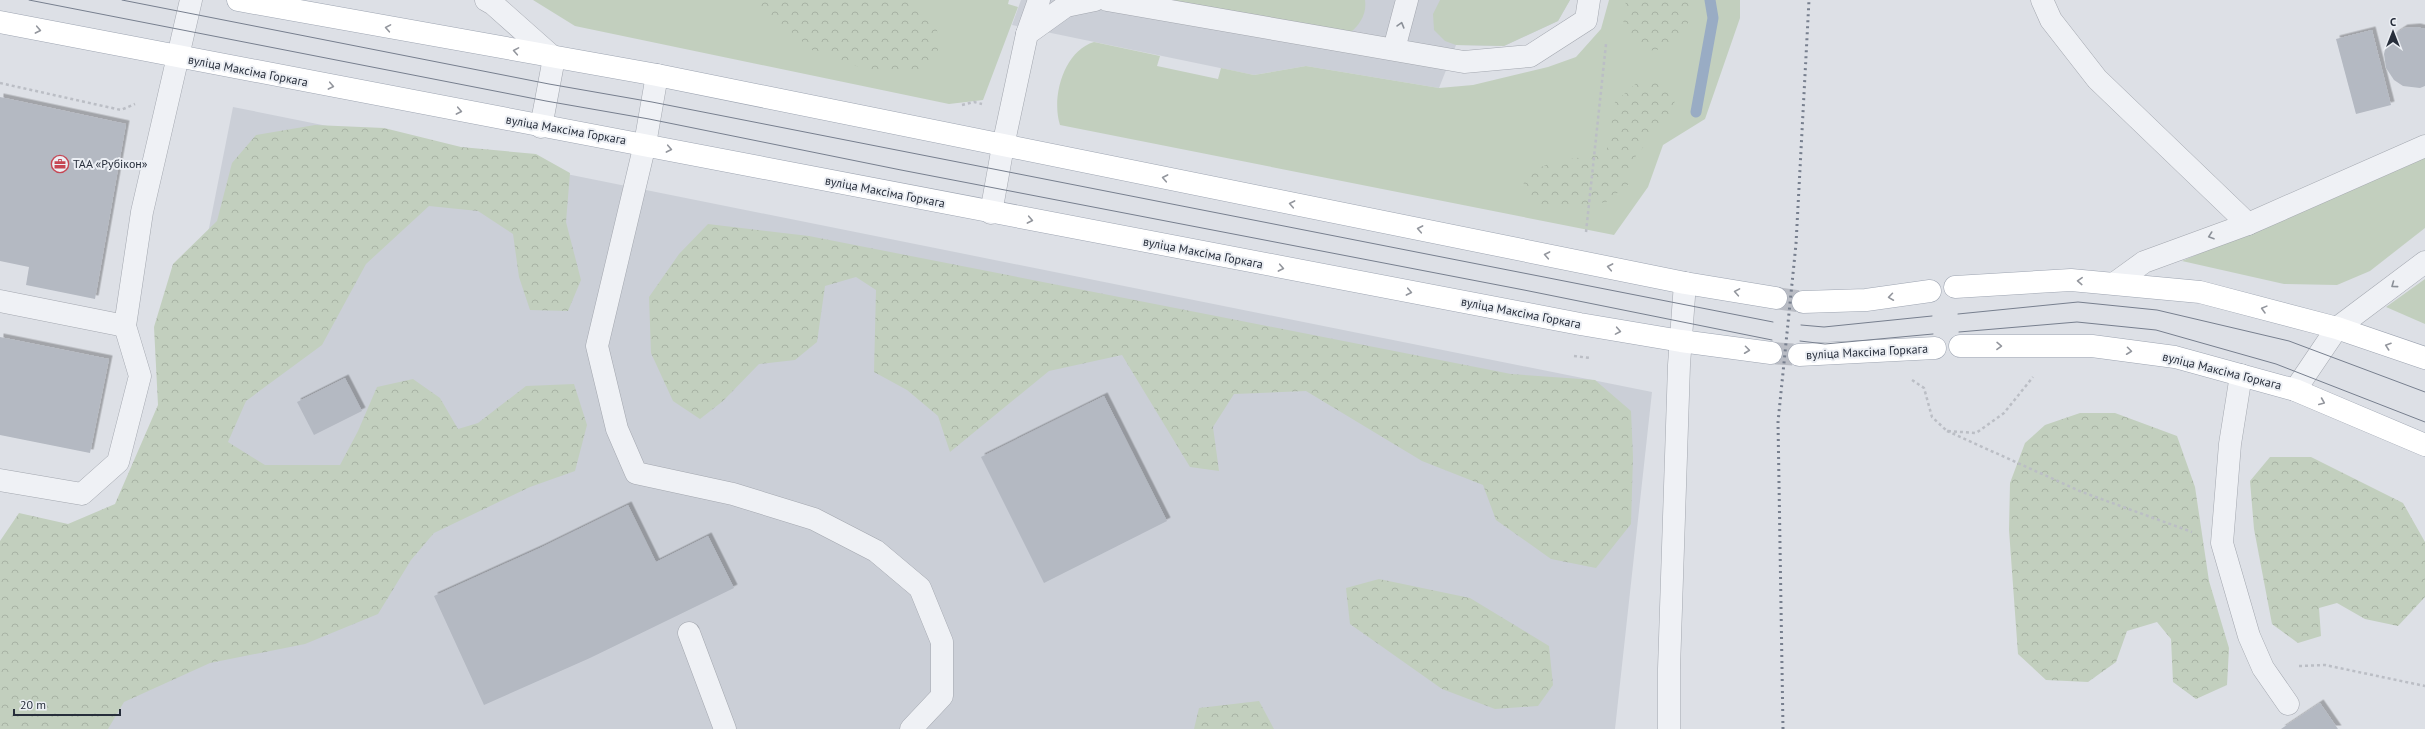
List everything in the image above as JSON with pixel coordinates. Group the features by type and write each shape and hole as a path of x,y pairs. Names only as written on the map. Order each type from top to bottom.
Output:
{"main road":[{"path":"238,0 554,58 657,75 1685,283 1776,298"},
{"name":"вуліца Максіма Горкага","path":"0,22 541,126 645,144 991,213 1681,341 1771,353"},
{"path":"1955,287 2071,280 2200,292 2337,328 2425,358"},
{"path":"1803,302 1866,300 1930,291"},
{"name":"вуліца Максіма Горкага","path":"1960,346 2092,346 2175,357 2295,390 2425,445"},
{"name":"вуліца Максіма Горкага","path":"1799,355 1935,348"}],"street":[{"path":"0,480 82,494 118,462 140,376 125,326 142,212 191,0"},
{"path":"486,0 493,4 554,58 541,126"},
{"path":"991,213 1003,146 1027,34 1039,0"},
{"path":"1027,34 1066,6 1095,0"},
{"path":"1107,0 1464,62 1530,56 1586,20 1589,0"},
{"path":"1394,49 1408,0"},
{"path":"2042,0 2051,20 2097,79 2248,224"},
{"path":"657,75 645,144 597,346 617,429 636,473 733,494 814,519 876,551 920,588 942,642 942,696 911,729"},
{"path":"2115,283 2144,262 2248,224 2425,146"},
{"path":"2295,390 2337,328 2425,262"},
{"path":"1669,729 1669,669 1681,341 1685,283"},
{"path":"0,301 125,326"},
{"path":"2241,375 2230,444 2222,543 2249,636 2263,668 2288,704"},
{"path":"689,633 725,729"}],"path":[{"path":"1586,232 1606,39"},
{"path":"1947,431 1976,433 2004,413 2036,373"},
{"path":"1908,376 1924,388 1932,417 1947,431 2082,492 2222,543"},
{"path":"2263,668 2325,665 2425,686"}],"shaded area":[{"path":"1021,0 1570,0 1558,21 1504,46 1456,45 1439,88 1306,66 1254,75 1012,25"},
{"path":"233,107 1652,392 1615,729 82,729 209,228"}],"green space":[{"path":"533,0 1009,0 1008,4 1018,7 983,100 949,104 575,26"},
{"path":"754,0 904,0 911,3 937,27 938,54 918,75 865,69 812,50"},
{"path":"1166,0 1365,0 1365,10 1357,26 1350,33"},
{"path":"1440,0 1570,0 1558,21 1504,46 1456,45 1445,41 1434,30 1433,14"},
{"path":"1609,0 1740,0 1740,18 1705,119 1663,145 1648,187 1614,235 1060,125 1057,101 1062,76 1075,55 1084,47 1094,42 1160,56 1157,66 1218,79 1221,68 1254,75 1306,66 1439,88 1473,85 1548,67 1576,57 1601,29"},
{"path":"1626,0 1687,0 1690,12 1688,24 1682,36 1674,45 1647,51 1622,34"},
{"path":"1641,79 1662,81 1675,100 1670,121 1648,141 1632,161 1629,184 1606,202 1565,209 1540,205 1523,189 1525,174 1555,161 1606,154 1615,102"},
{"path":"315,125 384,128 461,147 536,154 570,173 566,222 581,280 568,311 530,310 519,277 513,234 478,211 429,206 366,264 322,345 246,401 228,442 265,465 340,465 358,431 377,387 413,379 440,398 458,429 478,423 526,386 574,384 587,425 575,471 530,487 434,533 411,560 378,614 305,644 210,663 124,702 108,729 0,729 0,541 19,513 68,524 115,504 158,405 154,327 173,264 217,221 232,163 256,135"},
{"path":"2425,156 2425,228 2370,271 2337,285 2284,284 2182,261"},
{"path":"708,224 809,236 1511,374 1595,380 1631,411 1633,457 1631,524 1596,568 1551,559 1496,520 1483,485 1422,461 1306,391 1234,394 1213,427 1219,471 1190,467 1122,355 1049,371 950,452 938,416 907,390 874,372 876,290 856,277 825,286 817,342 795,360 759,364 723,401 700,419 673,401 651,353 649,297 679,254"},
{"path":"2425,279 2425,324 2386,307"},
{"path":"2080,413 2115,413 2177,436 2195,487 2209,581 2229,648 2227,685 2196,699 2173,682 2171,639 2157,622 2127,631 2116,662 2088,682 2046,680 2018,654 2009,530 2010,483 2025,443 2045,425"},
{"path":"2270,457 2311,457 2403,503 2425,542 2425,597 2398,626 2365,619 2337,603 2319,608 2321,636 2298,643 2272,624 2254,529 2250,481"},
{"path":"1379,579 1470,598 1549,646 1553,685 1538,706 1495,709 1442,689 1350,624 1346,588"},
{"path":"1259,701 1274,729 1194,729 1199,708"}],"building":[{"path":"2417,27 2425,29 2425,86 2420,88 2403,86 2394,80 2386,68 2384,54 2386,46 2395,34 2404,28"},
{"path":"2372,30 2391,105 2356,114 2336,39"},
{"name":"ТАА «Рубікон»","path":"0,97 126,124 95,299 26,285 29,267 0,261"},
{"path":"0,337 109,359 90,453 0,435"},
{"path":"345,378 362,411 314,435 297,402"},
{"path":"1104,396 1167,521 1044,583 981,457"},
{"path":"628,505 656,562 708,536 734,588 590,658 484,705 434,596 540,548"},
{"path":"2320,703 2338,729 2281,729"}],"waterway":[{"path":"1696,112 1713,18 1710,0"}],"tunnel":[{"path":"1776,298 1803,302"},
{"path":"1771,353 1799,355"}],"tram line":[{"path":"29,0 546,101 649,119 901,170 1524,290 1772,340"},
{"path":"122,0 549,84 652,102 1773,322"},
{"path":"1958,314 2078,302 2157,310 2289,341 2425,392"},
{"path":"1801,325 1824,327 1932,316"},
{"path":"1959,332 2077,322 2156,330 2276,364 2425,422"},
{"path":"1800,341 1825,344 1933,334"}],"railway":[{"path":"1783,729 1778,422 1796,244 1809,0"}],"place":[{"name":"ТАА «Рубікон»","path":"60,164"}]}
